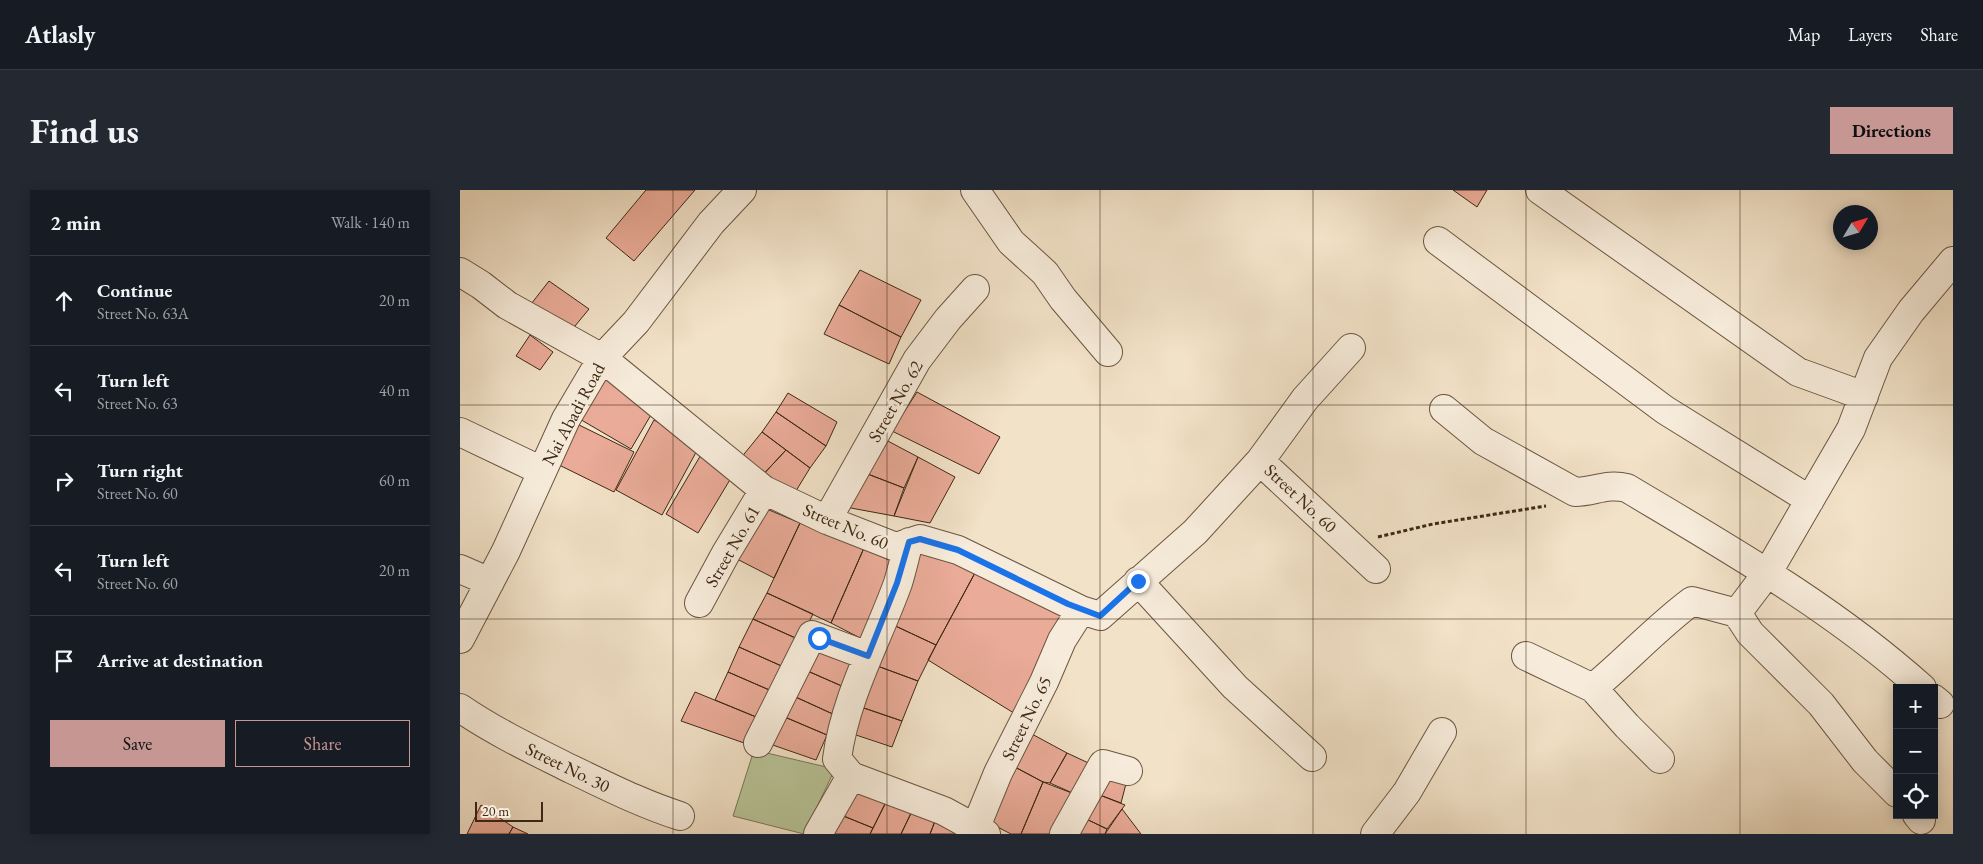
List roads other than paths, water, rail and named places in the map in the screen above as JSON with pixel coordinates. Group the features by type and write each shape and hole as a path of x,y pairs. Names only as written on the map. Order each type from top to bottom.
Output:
{"street":[{"name":"Nai Abadi Road","path":"460,639 490,582 566,419 602,358 636,322 711,223 742,190"},
{"path":"975,190 1011,242 1045,273 1062,299 1108,352"},
{"path":"1540,190 1798,372 1864,396"},
{"path":"1438,241 1665,410 1810,500"},
{"path":"1737,613 1768,572 1851,429 1878,358 1911,311 1953,261"},
{"name":"Street No. 60","path":"460,272 482,285 507,305 602,358 764,490 827,520 896,547 920,539 958,550 1081,610 1100,616 1195,532 1260,461 1356,548 1376,569"},
{"name":"Street No. 62","path":"827,520 917,360 948,318 975,289"},
{"path":"1260,461 1305,399 1351,348"},
{"path":"1444,408 1483,441 1575,492 1588,492 1601,487 1615,485 1626,488 1768,572 1856,633 1890,659 1918,684"},
{"path":"460,432 542,471"},
{"name":"Street No. 61","path":"699,603 726,553 764,490"},
{"path":"909,542 897,583 868,656 840,736 837,759 850,776 944,810 978,832"},
{"path":"460,569 490,582"},
{"path":"1138,581 1235,687 1312,757"},
{"path":"1593,688 1628,659 1666,621 1692,602 1737,613 1750,633 1821,704 1865,761 1893,789"},
{"name":"Street No. 65","path":"978,832 998,773 1044,682 1062,640 1081,610"},
{"path":"758,743 812,635 868,656"},
{"path":"1526,656 1593,688 1660,759"},
{"name":"Street No. 30","path":"460,708 481,723 528,748 647,805 680,816"},
{"path":"1375,834 1407,792 1442,732"},
{"path":"1064,834 1103,764 1128,771"},
{"path":"818,834 850,776"}]}
